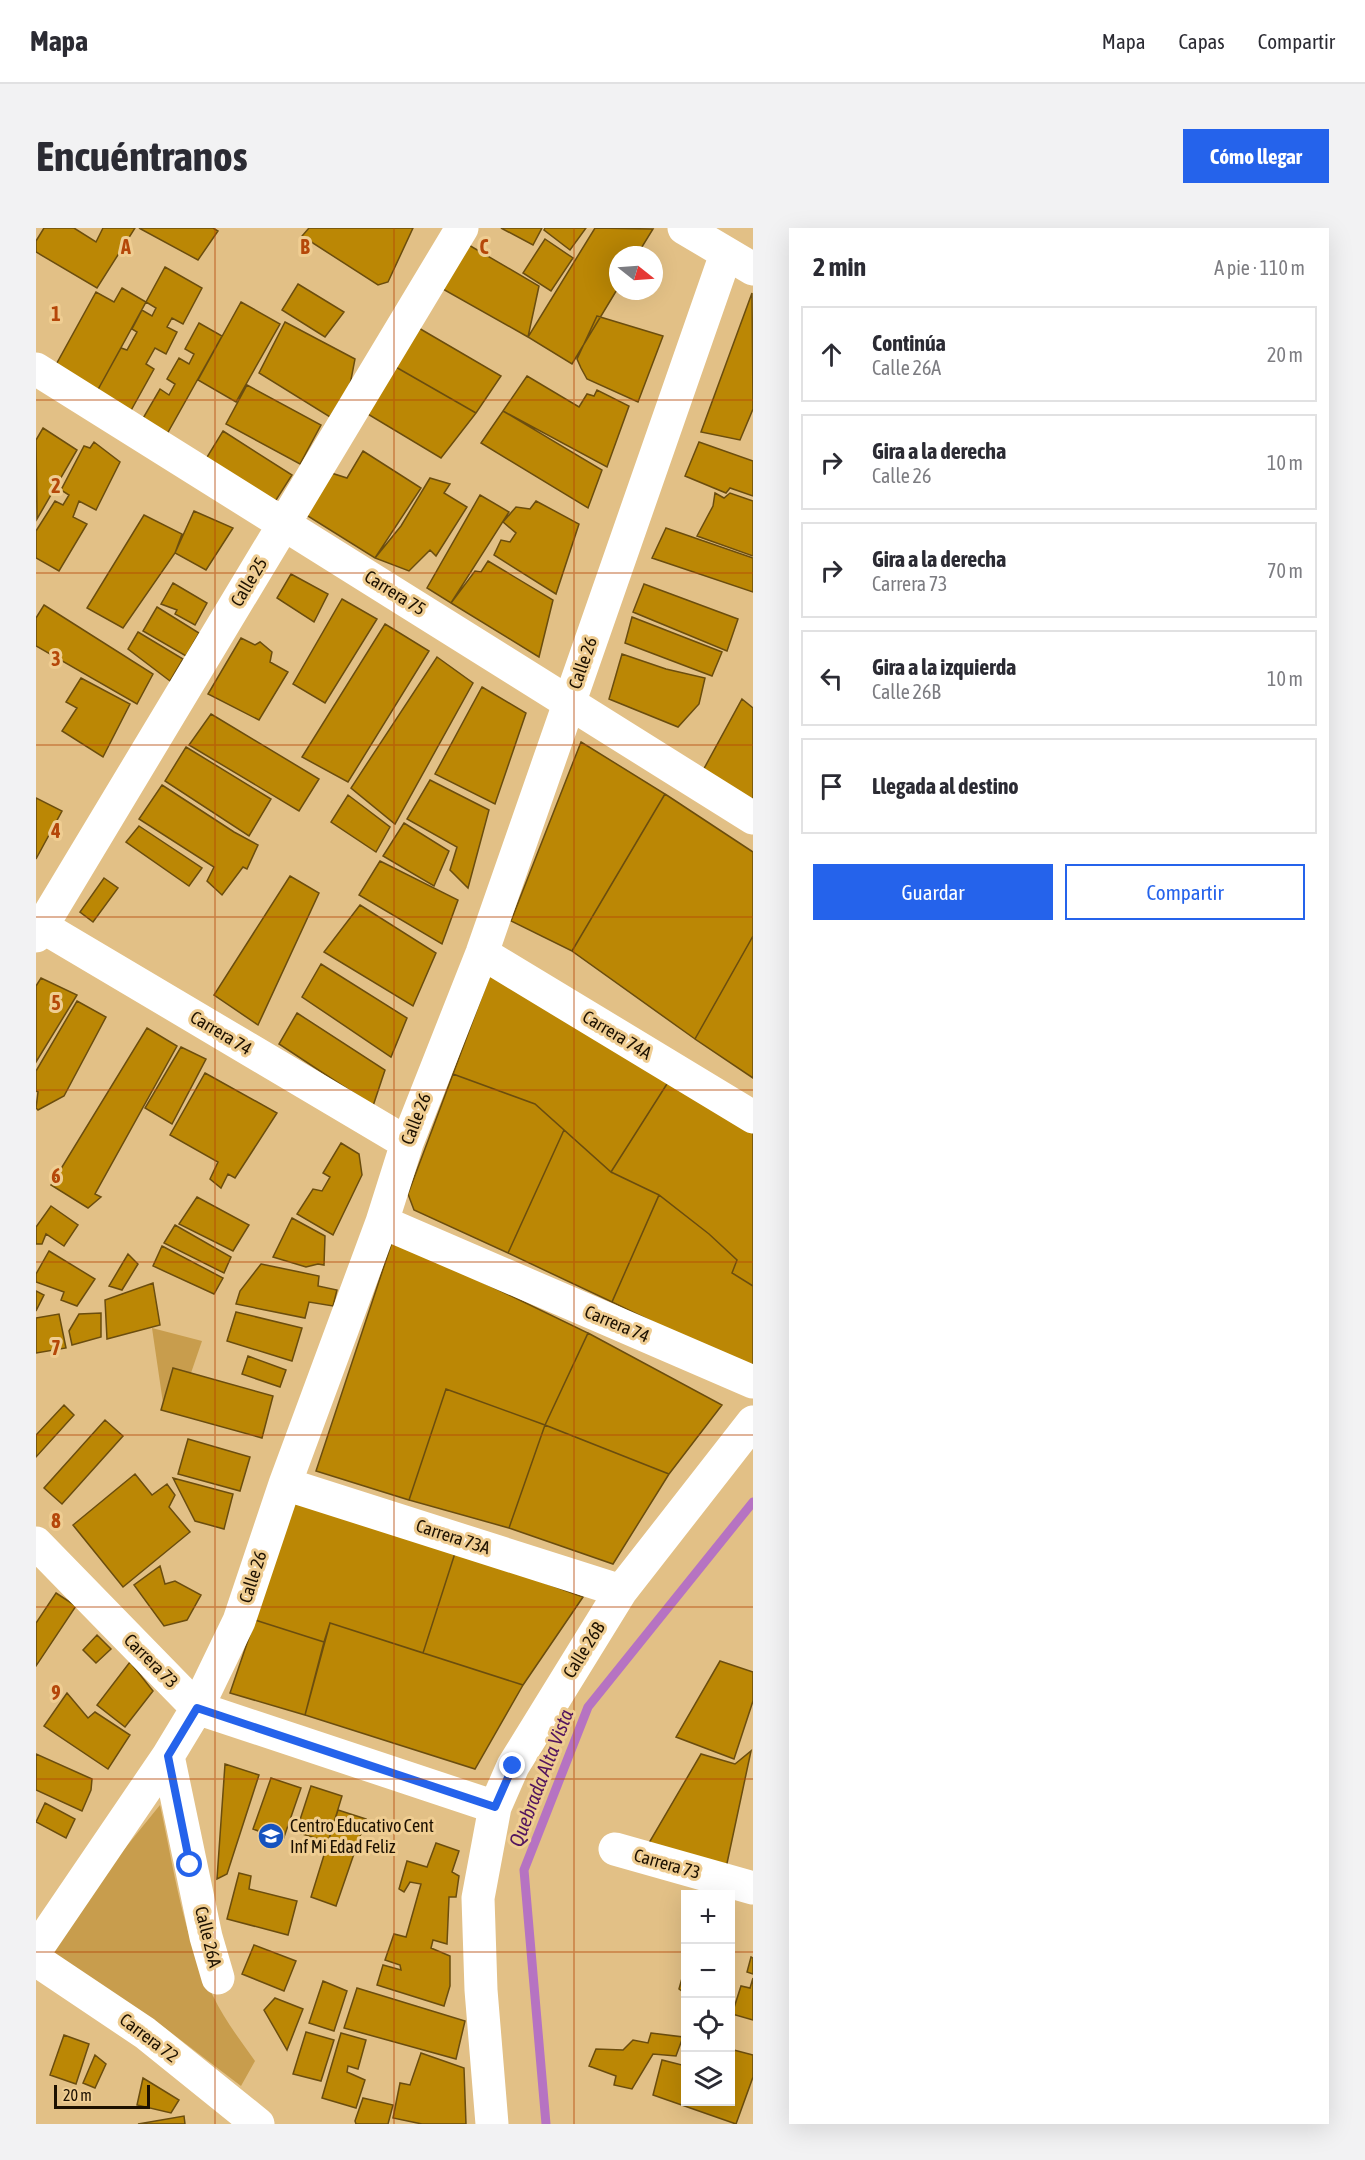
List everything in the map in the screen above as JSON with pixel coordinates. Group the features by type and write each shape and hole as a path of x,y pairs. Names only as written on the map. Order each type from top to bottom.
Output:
{"street":[{"name":"Calle 25","path":"38,929 462,228"},
{"path":"684,228 740,261"},
{"name":"Calle 26","path":"36,1950 168,1756 197,1708 239,1621 285,1484 382,1222 407,1143 482,953 569,702 740,261"},
{"name":"Carrera 75","path":"36,369 753,818"},
{"name":"Carrera 74","path":"38,929 407,1143"},
{"name":"Carrera 74A","path":"482,953 753,1117"},
{"name":"Carrera 74","path":"382,1222 753,1382"},
{"name":"Calle 26B","path":"492,2124 481,1990 478,1898 495,1807 513,1766 621,1591 753,1422"},
{"name":"Carrera 73A","path":"285,1484 621,1591"},
{"name":"Carrera 73","path":"36,1544 197,1708 495,1807"},
{"name":"Calle 26A","path":"168,1756 206,1937 218,1978"},
{"name":"Carrera 73","path":"615,1849 753,1888"},
{"name":"Carrera 72","path":"36,1960 145,2032 258,2124"},
{"path":"214,2089 217,2124"}],"shaded area":[{"path":"152,1328 202,1341 191,1373 173,1368 163,1403"},
{"path":"160,1805 180,1902 194,1950 217,2005 255,2061 241,2086 165,2028 45,1947"}],"building":[{"path":"44,228 74,228 96,242 103,228 135,228 97,288 36,252 36,241"},
{"path":"139,228 213,228 218,231 198,260"},
{"path":"309,228 413,228 388,282 378,285 302,236"},
{"path":"501,228 542,228 533,245"},
{"path":"545,228 586,228 570,250 544,230"},
{"path":"595,228 653,229 643,246 609,246 611,300 572,364 528,337"},
{"path":"545,239 573,258 551,291 523,273"},
{"path":"467,244 539,286 528,337 441,288"},
{"path":"165,267 202,288 183,324 172,318 167,327 177,332 166,354 155,348 146,364 154,369 129,414 95,395 121,348 127,350 137,332 132,329 142,310 152,316 156,308 146,302"},
{"path":"298,284 344,312 325,337 282,310"},
{"path":"122,288 146,302 95,395 52,372 96,292 114,302"},
{"path":"752,293 753,409 740,440 701,432"},
{"path":"241,302 280,324 236,402 198,380"},
{"path":"597,316 663,336 638,402 587,379 581,368 577,359"},
{"path":"285,322 355,359 350,385 330,417 259,373"},
{"path":"199,323 222,336 167,434 142,420 160,389 169,395 175,384 167,379 179,358 189,364 194,354 185,349"},
{"path":"417,327 501,376 476,413 394,366"},
{"path":"394,366 476,413 441,458 366,413"},
{"path":"527,376 579,407 587,394 594,396 597,390 629,406 607,467 503,411"},
{"path":"247,385 321,425 300,464 226,424"},
{"path":"503,411 602,470 588,508 481,443"},
{"path":"43,428 77,450 37,519 36,440"},
{"path":"223,431 292,475 269,511 201,467"},
{"path":"94,442 120,462 96,510 79,501 73,517 87,524 59,571 36,558 36,531 55,501 63,505 69,495 61,490 84,446 90,448"},
{"path":"699,442 753,461 753,496 730,488 726,493 685,476"},
{"path":"363,451 421,488 375,558 303,513 328,472 347,478"},
{"path":"430,478 450,484 444,493 467,507 436,556 430,550 409,571 375,558 401,526"},
{"path":"715,493 724,498 730,493 753,501 753,556 697,536 713,506"},
{"path":"480,495 509,512 451,603 427,588"},
{"path":"536,501 579,524 556,594 494,555 501,540 510,542 516,533 503,522 516,507 530,509"},
{"path":"194,511 233,528 206,570 175,553"},
{"path":"144,515 182,534 175,553 123,628 87,608"},
{"path":"666,528 753,558 753,592 652,558"},
{"path":"488,561 553,600 539,657 451,603 475,571 481,572"},
{"path":"291,574 328,594 314,622 277,598"},
{"path":"173,583 207,603 195,625 175,614 177,610 161,604"},
{"path":"644,584 738,619 727,651 633,612"},
{"path":"342,599 377,619 325,703 293,684"},
{"path":"44,605 153,674 137,704 36,646 36,618"},
{"path":"157,607 199,633 186,656 143,631"},
{"path":"632,617 722,652 712,676 625,643"},
{"path":"385,624 429,651 348,782 302,757"},
{"path":"138,632 183,659 170,681 128,649"},
{"path":"241,638 255,645 260,642 272,652 270,662 288,672 259,720 208,694"},
{"path":"622,654 666,669 705,678 699,704 678,727 609,699"},
{"path":"437,657 473,683 395,824 351,788"},
{"path":"81,678 130,704 103,757 62,731 77,708 66,702"},
{"path":"482,687 526,713 495,804 435,774"},
{"path":"742,699 753,708 753,803 701,774"},
{"path":"211,714 319,779 299,811 189,745"},
{"path":"581,742 665,794 572,951 511,921"},
{"path":"186,747 271,799 249,836 165,781"},
{"path":"430,780 489,810 468,888 450,870 457,847 407,819"},
{"path":"162,785 258,845 247,869 243,867 222,895 207,881 214,867 139,819"},
{"path":"665,794 753,852 753,936 695,1039 572,951"},
{"path":"348,795 390,827 376,852 331,822"},
{"path":"36,798 62,811 36,859"},
{"path":"404,823 449,851 434,886 383,856"},
{"path":"139,826 202,868 189,886 126,842"},
{"path":"380,861 458,900 442,944 359,895"},
{"path":"290,876 319,893 258,1025 214,995"},
{"path":"104,878 118,888 93,922 80,912"},
{"path":"360,905 436,953 413,1006 324,952"},
{"path":"753,936 753,1078 695,1039"},
{"path":"321,964 407,1018 391,1057 302,997"},
{"path":"492,969 672,1076 611,1172 535,1104 453,1074"},
{"path":"41,978 77,995 36,1062 36,986"},
{"path":"77,1001 106,1017 64,1096 38,1110 36,1108 38,1092 36,1091 36,1071"},
{"path":"297,1013 385,1070 373,1106 279,1044"},
{"path":"147,1028 177,1046 95,1194 101,1197 88,1208 51,1185"},
{"path":"181,1047 206,1059 172,1124 145,1108"},
{"path":"205,1073 277,1113 235,1178 228,1174 221,1188 210,1179 218,1162 170,1135"},
{"path":"453,1074 535,1104 564,1130 508,1253 414,1210 408,1194"},
{"path":"672,1076 753,1129 753,1286 732,1273 737,1260 709,1234 659,1195 611,1172"},
{"path":"564,1130 611,1172 659,1195 612,1302 508,1253"},
{"path":"341,1143 359,1154 362,1175 333,1235 297,1214 313,1189 322,1191 330,1177 323,1173"},
{"path":"659,1195 709,1234 737,1260 732,1273 753,1286 753,1371 612,1302"},
{"path":"197,1197 249,1225 233,1251 179,1224"},
{"path":"51,1206 78,1225 64,1246 46,1234 42,1244 36,1244 36,1227"},
{"path":"292,1218 325,1236 324,1265 306,1267 273,1257"},
{"path":"175,1225 231,1257 224,1273 164,1243"},
{"path":"393,1239 588,1333 545,1425 446,1389 409,1500 316,1471"},
{"path":"162,1246 223,1278 214,1294 153,1266"},
{"path":"49,1251 95,1279 77,1306 61,1300 64,1292 36,1282 36,1274"},
{"path":"128,1254 138,1264 122,1290 109,1286"},
{"path":"261,1264 319,1276 318,1286 337,1290 333,1306 309,1302 305,1318 236,1304 240,1291"},
{"path":"153,1283 160,1325 107,1339 105,1300"},
{"path":"36,1291 44,1295 36,1311"},
{"path":"236,1312 302,1328 292,1361 227,1341"},
{"path":"101,1313 101,1337 72,1345 69,1331 79,1314"},
{"path":"59,1314 66,1348 36,1353 36,1318"},
{"path":"588,1333 722,1405 669,1474 545,1425"},
{"path":"248,1356 286,1370 280,1387 242,1374"},
{"path":"173,1368 273,1396 262,1438 161,1410"},
{"path":"446,1389 545,1425 509,1528 409,1500"},
{"path":"64,1405 74,1415 36,1457 36,1435"},
{"path":"105,1420 123,1436 62,1504 44,1488"},
{"path":"545,1425 669,1474 613,1564 509,1528"},
{"path":"188,1439 250,1457 240,1491 178,1474"},
{"path":"135,1474 152,1495 167,1484 175,1495 169,1507 190,1532 123,1587 73,1525"},
{"path":"173,1478 233,1494 224,1529 195,1521"},
{"path":"294,1499 456,1550 423,1653 330,1623 324,1642 255,1620"},
{"path":"456,1550 583,1597 523,1685 423,1653"},
{"path":"160,1566 165,1584 175,1581 201,1595 187,1620 164,1626 134,1585"},
{"path":"56,1593 76,1606 36,1666 36,1623"},
{"path":"255,1620 324,1642 305,1715 230,1693"},
{"path":"330,1623 523,1685 475,1769 305,1715"},
{"path":"97,1635 111,1649 96,1663 83,1650"},
{"path":"720,1661 753,1672 753,1701 734,1759 676,1737"},
{"path":"130,1662 153,1691 125,1727 97,1705"},
{"path":"67,1693 88,1718 95,1712 130,1735 108,1769 44,1726"},
{"path":"751,1751 726,1868 646,1848 701,1754 735,1764"},
{"path":"36,1754 92,1779 91,1790 82,1811 36,1790"},
{"path":"225,1764 259,1775 227,1874 217,1879"},
{"path":"271,1778 301,1788 283,1840 253,1829"},
{"path":"311,1786 342,1796 328,1842 296,1832"},
{"path":"45,1803 75,1819 66,1838 36,1822"},
{"path":"338,1810 366,1819 336,1906 311,1897"},
{"path":"436,1843 459,1851 452,1872 459,1876 456,1897 449,1897 447,1944 433,1940 431,1948 450,1956 450,1986 444,2006 377,1985 383,1965 401,1970 400,1965 385,1960 394,1934 406,1937 421,1884 410,1882 404,1892 399,1889 407,1861 427,1867"},
{"path":"239,1873 251,1876 249,1889 297,1901 288,1935 227,1919"},
{"path":"254,1945 296,1961 284,1991 242,1974"},
{"path":"751,1957 753,1958 753,1974 747,1972"},
{"path":"753,1978 753,2020 735,2015 735,2005 741,1986 750,1988"},
{"path":"323,1981 347,1991 334,2031 309,2023"},
{"path":"357,1988 465,2021 456,2059 344,2028"},
{"path":"275,1998 303,2009 287,2050 264,2010"},
{"path":"306,2032 334,2040 321,2081 293,2074"},
{"path":"341,2033 366,2040 358,2069 348,2066 347,2072 365,2080 356,2108 322,2098"},
{"path":"651,2033 681,2037 676,2056 653,2054 632,2089 614,2085 616,2076 589,2066 596,2049 623,2050 633,2040 648,2043"},
{"path":"64,2035 89,2044 76,2084 50,2075"},
{"path":"735,2050 753,2055 753,2077 736,2124 684,2106 735,2106"},
{"path":"421,2053 464,2068 466,2124 422,2124 393,2118 400,2083 410,2085"},
{"path":"95,2055 106,2064 95,2088 83,2083"},
{"path":"662,2060 681,2065 681,2105 653,2095"},
{"path":"143,2078 179,2100 171,2113 137,2105"},
{"path":"363,2098 393,2105 388,2124 356,2124"},
{"path":"184,2116 185,2124 138,2124"}],"waterway":[{"name":"Quebrada Alta Vista","path":"546,2124 524,1870 588,1707 753,1502"}],"place":[{"name":"Centro Educativo Cent Inf Mi Edad Feliz","path":"271,1836"}],"route":[{"path":"190,1865 168,1756 197,1708 495,1807 513,1766"}]}
